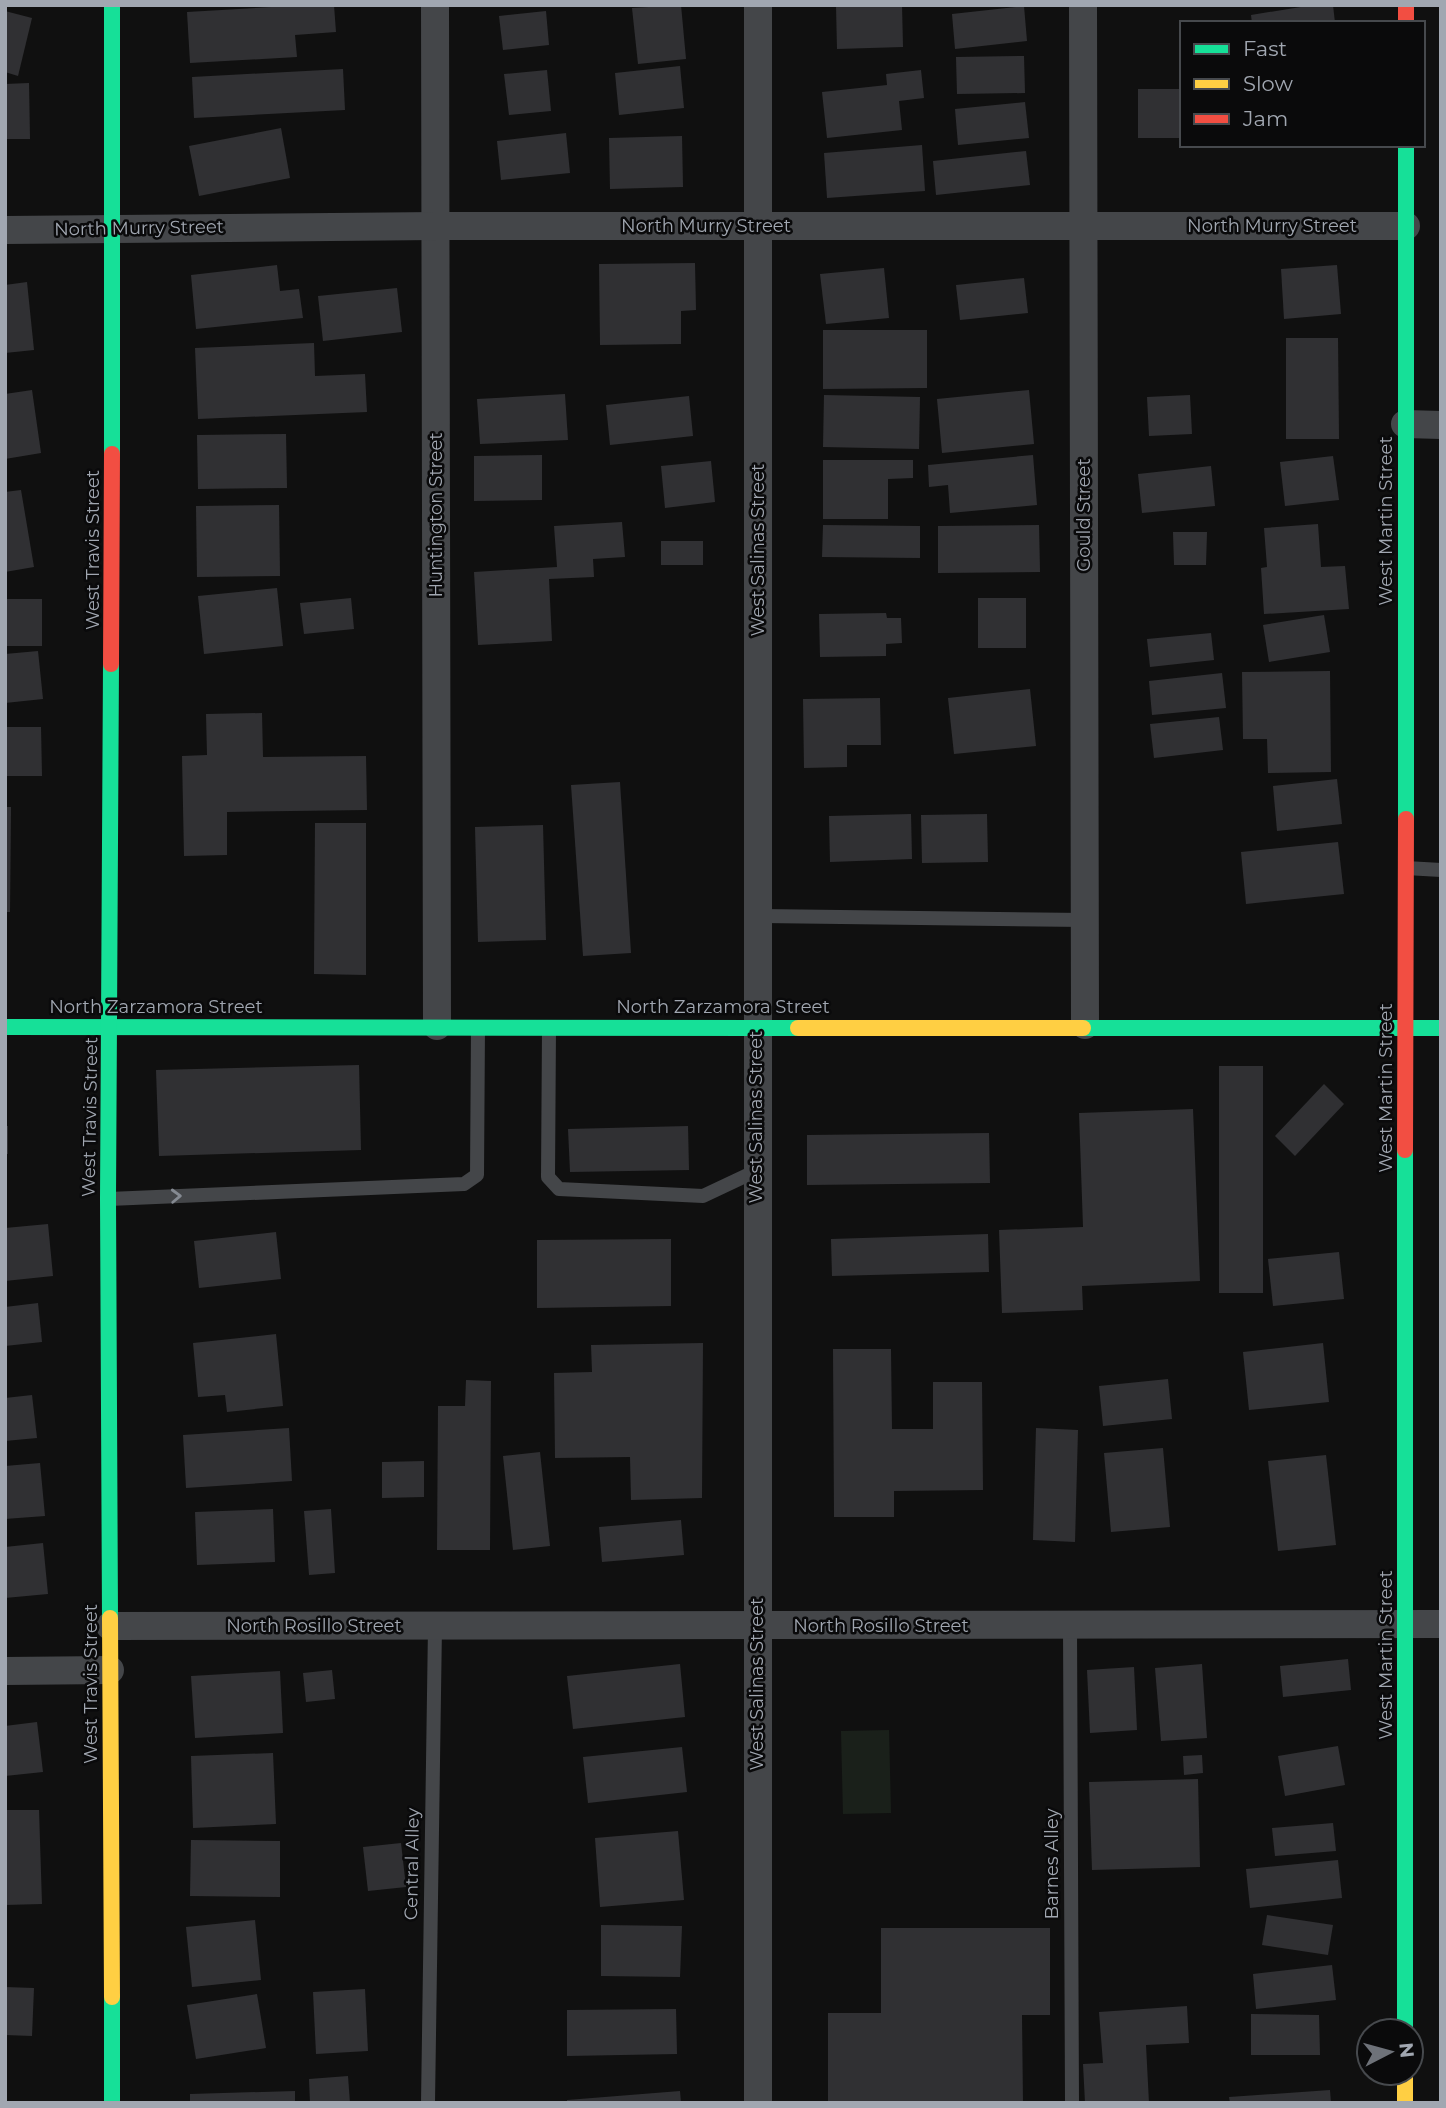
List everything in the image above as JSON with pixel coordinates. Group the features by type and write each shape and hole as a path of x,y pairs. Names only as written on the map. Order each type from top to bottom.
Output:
{"main road":[{"name":"West Travis Street","path":"112,5 111,1026 108,1199 112,2103"},
{"name":"West Martin Street","path":"1405,2017 1406,147"},
{"name":"North Zarzamora Street","path":"5,1027 1085,1025 1441,1028"}],"street":[{"name":"Huntington Street","path":"435,5 437,1026"},
{"name":"West Salinas Street","path":"758,5 758,2103"},
{"name":"Gould Street","path":"1083,5 1085,1025"},
{"name":"North Murry Street","path":"5,230 436,226 1406,226"},
{"path":"1405,424 1441,425"},
{"name":"North Rosillo Street","path":"110,1626 1441,1624"},
{"path":"5,1671 110,1670"}],"lane":[{"path":"1405,868 1441,870"},
{"path":"756,916 1085,920"},
{"path":"108,1199 464,1184 477,1175 478,1026"},
{"path":"549,1026 548,1177 559,1189 703,1196 756,1171"},
{"name":"Barnes Alley","path":"1070,1625 1072,2103"},
{"name":"Central Alley","path":"428,2103 435,1626"}],"shaded area":[{"path":"889,1730 891,1813 843,1814 841,1731"}],"building":[{"path":"334,5 336,32 295,35 297,57 190,63 187,12"},
{"path":"681,5 686,59 638,64 632,8"},
{"path":"836,5 902,5 903,47 837,49"},
{"path":"1313,5 1333,5 1335,21 1252,21 1251,15"},
{"path":"1024,6 1027,41 955,49 952,14"},
{"path":"5,11 32,18 18,76 5,72"},
{"path":"546,11 549,45 503,50 499,16"},
{"path":"1024,56 1025,93 957,94 956,57"},
{"path":"680,66 684,108 619,115 615,73"},
{"path":"343,69 345,110 194,118 192,77"},
{"path":"547,70 551,111 509,115 504,74"},
{"path":"921,70 924,98 899,101 902,130 827,138 822,92 887,85 886,74"},
{"path":"29,83 30,139 5,139 5,84"},
{"path":"1138,89 1180,89 1180,138 1138,138"},
{"path":"1025,102 1029,138 958,145 955,109"},
{"path":"281,128 290,178 199,196 189,146"},
{"path":"566,133 570,173 501,180 497,141"},
{"path":"682,136 683,187 610,189 609,138"},
{"path":"922,145 925,191 827,198 824,153"},
{"path":"1026,151 1030,185 936,195 933,161"},
{"path":"695,263 696,310 681,311 681,344 600,345 599,264"},
{"path":"277,265 280,291 299,289 303,318 196,329 191,275"},
{"path":"1337,265 1341,314 1284,319 1281,269"},
{"path":"884,268 889,318 826,324 820,274"},
{"path":"1024,278 1028,313 960,320 956,285"},
{"path":"27,282 34,350 5,353 5,285"},
{"path":"397,288 402,332 323,341 318,296"},
{"path":"823,330 927,330 927,388 823,389"},
{"path":"1286,338 1338,338 1339,439 1286,439"},
{"path":"314,343 315,376 365,374 367,412 198,419 195,348"},
{"path":"32,390 41,453 5,459 5,394"},
{"path":"1029,390 1034,444 942,453 937,399"},
{"path":"565,394 568,440 480,444 477,399"},
{"path":"824,395 920,397 919,449 823,447"},
{"path":"1190,395 1192,434 1149,436 1147,397"},
{"path":"689,396 693,436 610,445 606,405"},
{"path":"286,434 287,488 198,489 197,435"},
{"path":"542,455 542,500 474,501 474,456"},
{"path":"1033,455 1037,505 950,513 948,485 929,487 928,465"},
{"path":"1333,456 1339,500 1285,506 1280,462"},
{"path":"823,460 913,460 913,478 888,479 888,519 823,519"},
{"path":"711,461 715,502 665,508 661,466"},
{"path":"1211,466 1215,506 1142,513 1138,474"},
{"path":"21,490 34,567 5,572 5,492"},
{"path":"279,505 280,576 197,577 196,506"},
{"path":"622,522 625,557 593,559 594,577 549,579 552,641 478,645 474,572 557,567 554,526"},
{"path":"1318,524 1321,567 1345,566 1349,609 1264,614 1261,568 1267,567 1264,528"},
{"path":"823,525 920,526 920,558 822,557"},
{"path":"1039,525 1040,572 938,573 938,526"},
{"path":"1173,532 1207,532 1206,565 1174,565"},
{"path":"661,541 703,541 703,565 661,565"},
{"path":"277,588 283,646 204,654 198,596"},
{"path":"351,598 354,629 304,634 300,603"},
{"path":"978,598 1026,598 1026,648 978,648"},
{"path":"5,599 42,599 42,646 5,646"},
{"path":"886,613 887,618 901,618 902,643 886,644 886,656 820,657 819,614"},
{"path":"1324,615 1330,652 1269,662 1263,625"},
{"path":"1211,633 1214,660 1150,667 1147,639"},
{"path":"38,651 43,699 5,703 5,654"},
{"path":"1330,671 1331,772 1268,773 1267,739 1243,739 1242,672"},
{"path":"1222,673 1226,708 1152,715 1149,681"},
{"path":"1030,689 1036,746 954,754 948,698"},
{"path":"880,698 881,745 847,745 847,767 804,768 803,699"},
{"path":"262,713 263,757 366,756 367,810 227,812 227,855 184,856 182,756 207,755 206,714"},
{"path":"1219,717 1223,750 1154,758 1150,724"},
{"path":"5,727 41,727 42,776 5,776"},
{"path":"1337,779 1342,824 1277,831 1273,786"},
{"path":"620,782 631,953 583,956 571,785"},
{"path":"5,807 11,807 10,912 5,912"},
{"path":"911,814 912,859 830,862 829,816"},
{"path":"987,814 988,862 922,863 921,815"},
{"path":"315,823 366,823 366,975 314,974"},
{"path":"543,825 546,940 478,942 475,827"},
{"path":"1338,842 1344,894 1246,904 1241,852"},
{"path":"359,1065 361,1150 159,1156 156,1070"},
{"path":"1219,1066 1263,1066 1263,1293 1219,1293"},
{"path":"1324,1084 1344,1104 1295,1156 1275,1136"},
{"path":"1193,1109 1200,1281 1082,1286 1083,1310 1002,1313 999,1230 1083,1227 1079,1113"},
{"path":"5,1126 8,1126 8,1154 5,1154"},
{"path":"688,1126 689,1170 570,1172 568,1129"},
{"path":"989,1133 990,1183 807,1185 807,1135"},
{"path":"48,1224 53,1276 5,1281 5,1228"},
{"path":"276,1232 281,1279 199,1288 194,1241"},
{"path":"988,1234 989,1272 832,1276 831,1239"},
{"path":"671,1239 671,1306 537,1308 537,1240"},
{"path":"1339,1252 1344,1299 1273,1306 1268,1259"},
{"path":"38,1303 42,1342 5,1346 5,1307"},
{"path":"276,1334 283,1406 227,1412 225,1395 198,1397 193,1343"},
{"path":"703,1343 702,1498 631,1500 630,1457 555,1458 554,1373 592,1372 591,1345"},
{"path":"1323,1343 1329,1402 1249,1410 1243,1352"},
{"path":"833,1349 891,1349 892,1429 933,1429 933,1382 982,1382 983,1490 894,1491 894,1517 834,1517"},
{"path":"1168,1379 1172,1419 1103,1426 1099,1386"},
{"path":"466,1380 491,1381 490,1550 437,1550 438,1406 465,1406"},
{"path":"32,1395 37,1438 5,1441 5,1398"},
{"path":"289,1428 292,1481 186,1488 183,1435"},
{"path":"1036,1428 1078,1430 1075,1542 1033,1540"},
{"path":"1163,1448 1170,1527 1111,1532 1104,1453"},
{"path":"540,1452 550,1546 513,1550 503,1456"},
{"path":"1326,1455 1336,1545 1278,1551 1268,1461"},
{"path":"424,1461 424,1497 382,1498 382,1462"},
{"path":"40,1463 45,1516 5,1519 5,1466"},
{"path":"273,1509 275,1562 197,1565 195,1512"},
{"path":"331,1509 335,1573 309,1575 304,1511"},
{"path":"681,1520 684,1555 602,1562 599,1527"},
{"path":"43,1543 48,1594 5,1598 5,1547"},
{"path":"1348,1659 1351,1690 1283,1697 1280,1666"},
{"path":"680,1664 685,1717 573,1729 567,1676"},
{"path":"1202,1664 1207,1738 1161,1741 1155,1668"},
{"path":"1134,1667 1137,1730 1090,1733 1087,1670"},
{"path":"332,1670 335,1699 306,1702 303,1673"},
{"path":"280,1671 283,1733 195,1738 191,1676"},
{"path":"37,1722 43,1772 5,1776 5,1726"},
{"path":"1338,1746 1345,1785 1285,1796 1278,1756"},
{"path":"682,1747 687,1792 588,1803 583,1757"},
{"path":"273,1753 276,1824 193,1828 191,1756"},
{"path":"1202,1755 1203,1773 1184,1775 1183,1756"},
{"path":"1198,1779 1200,1867 1092,1870 1089,1782"},
{"path":"5,1810 39,1810 42,1904 5,1905"},
{"path":"1333,1823 1336,1851 1275,1856 1272,1828"},
{"path":"678,1831 684,1900 600,1907 595,1838"},
{"path":"191,1840 280,1841 280,1897 190,1896"},
{"path":"401,1843 406,1887 368,1891 363,1847"},
{"path":"1338,1860 1342,1898 1250,1908 1246,1869"},
{"path":"1267,1915 1333,1925 1328,1955 1262,1945"},
{"path":"255,1920 261,1980 192,1987 186,1927"},
{"path":"601,1925 682,1926 680,1977 601,1976"},
{"path":"881,1928 1050,1928 1050,2015 1022,2015 1023,2103 828,2103 828,2013 881,2013"},
{"path":"1332,1965 1336,2000 1256,2009 1253,1974"},
{"path":"5,1987 34,1988 32,2036 5,2035"},
{"path":"365,1989 368,2051 316,2054 313,1992"},
{"path":"257,1994 266,2048 196,2059 187,2005"},
{"path":"1187,2006 1189,2043 1146,2045 1149,2103 1085,2103 1083,2064 1103,2063 1099,2012"},
{"path":"676,2009 677,2054 567,2056 567,2010"},
{"path":"1251,2014 1319,2015 1320,2055 1251,2055"},
{"path":"348,2076 350,2103 310,2103 309,2079"},
{"path":"1330,2090 1331,2103 1230,2103 1229,2097"},
{"path":"295,2091 295,2103 190,2103 190,2094"},
{"path":"680,2091 681,2103 567,2103 567,2100"}],"traffic: fast":[{"path":"112,5 112,454"},
{"path":"1406,147 1406,819"},
{"path":"110,1618 108,1199 111,664"},
{"path":"5,1027 798,1028"},
{"path":"1083,1028 1441,1028"},
{"path":"1405,1150 1405,2017"},
{"path":"112,1997 112,2103"}],"traffic: slow":[{"path":"798,1028 1083,1028"},
{"path":"110,1618 112,1997"},
{"path":"1405,2087 1405,2103"}],"traffic: jam":[{"path":"1406,5 1406,21"},
{"path":"111,664 112,454"},
{"path":"1405,1150 1406,819"}]}
